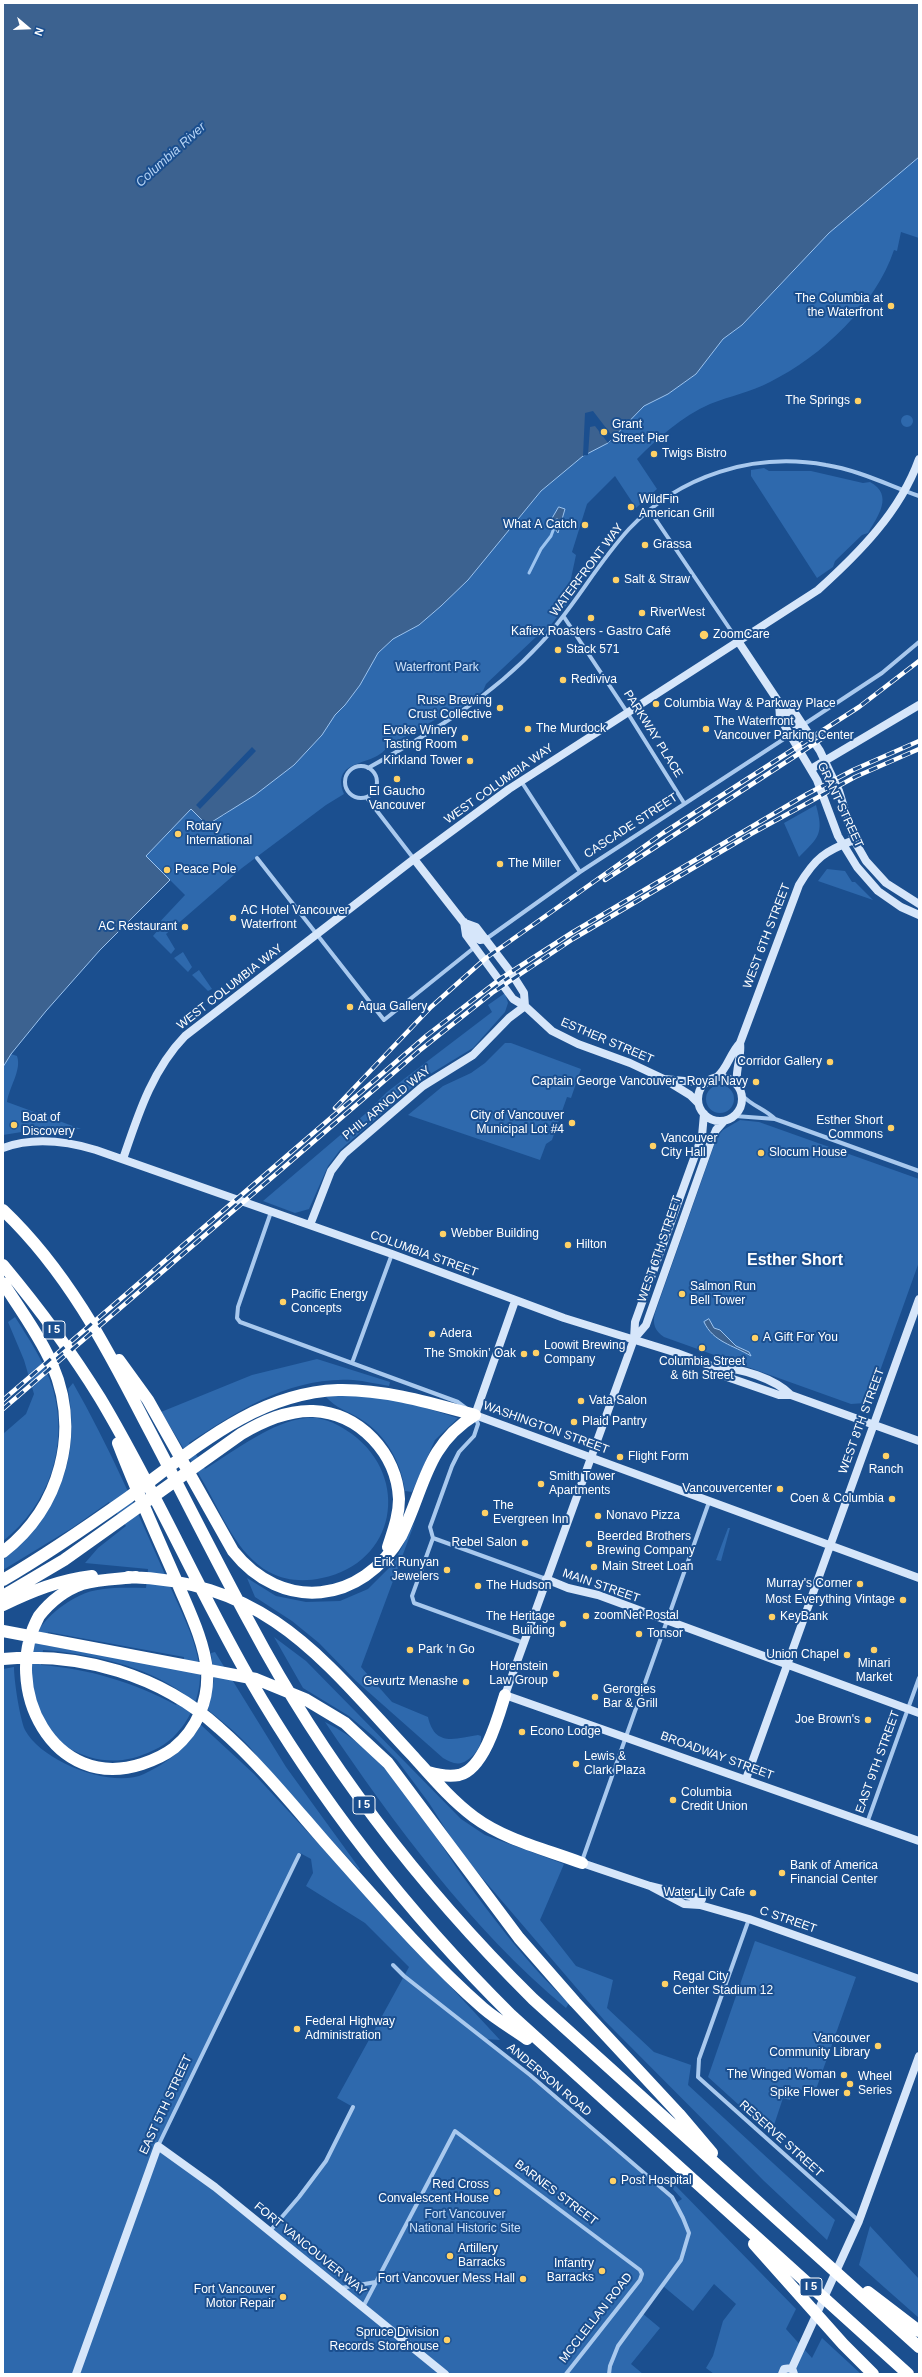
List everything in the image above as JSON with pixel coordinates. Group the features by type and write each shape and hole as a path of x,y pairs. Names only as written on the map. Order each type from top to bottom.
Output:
{"highway":[{"name":"I 5","path":"3,1210 53,1265 103,1341 278,1673 325,1749 389,1838 458,1921 528,1994 919,2347"},
{"name":"I 5","path":"3,1264 60,1337 100,1398 247,1674 312,1778 366,1852 432,1932 482,1987 562,2063 908,2374"},
{"path":"3,1283 35,1332 52,1364 62,1394 66,1424 63,1457 52,1491 32,1524 3,1552"},
{"path":"103,1341 131,1375 148,1400 226,1540 240,1560 256,1575 274,1586 294,1592 326,1592 341,1588 362,1578 375,1568 395,1546 408,1522 440,1445 452,1431 475,1415"},
{"path":"3,1580 104,1514 235,1421 267,1405 320,1392 357,1390 376,1392 475,1415"},
{"path":"100,1398 130,1474 194,1622 205,1655 207,1678 204,1701 198,1718 176,1746 154,1760 132,1767 116,1770 99,1768 59,1753 34,1728 24,1707 19,1664 23,1644 32,1625 61,1594 81,1584 136,1577"},
{"path":"3,1596 64,1560 206,1458 257,1425 289,1414 322,1412 350,1422 378,1445 390,1463 396,1480 399,1500 397,1515 384,1557"},
{"path":"3,1605 38,1588 71,1578 92,1576 136,1577 191,1584 247,1604 271,1617 316,1652 428,1772 473,1816 494,1830 582,1863"},
{"path":"3,1631 256,1679 294,1694 328,1712 356,1732 378,1752 401,1779 438,1831 520,1938 575,2002 680,2114 737,2183"},
{"path":"3,1659 58,1658 113,1669 166,1691 191,1706 225,1733 441,1967 483,2008 562,2063"},
{"path":"428,1772 454,1775 466,1772 473,1767 483,1753 506,1695"},
{"path":"714,2200 843,2344 873,2374"},
{"path":"818,2256 919,2331"}],"street":[{"name":"WEST COLUMBIA WAY","path":"123,1159 152,1084 172,1050 199,1024 414,859 521,781 800,602 828,581 870,540 905,491 919,459"},
{"name":"WATERFRONT WAY","path":"368,768 431,733 497,686 541,644 564,617 629,529 678,490 708,475 736,466 772,461 802,461 827,465 854,472 919,496"},
{"name":"GRANT STREET","path":"650,511 779,703 780,718 811,769 828,804 842,844 862,874 878,892 901,907 919,915"},
{"name":"PARKWAY PLACE","path":"564,617 627,712 684,803"},
{"path":"803,725 882,673 919,642"},
{"name":"GRANT STREET","path":"779,703 793,710 825,760 839,791 854,840 866,861 880,878 898,893 919,904"},
{"path":"811,769 919,705"},
{"name":"CASCADE STREET","path":"486,939 580,872 790,734"},
{"path":"363,766 368,768 376,775 377,786 367,798 356,798 348,792 345,782 348,772 352,769 363,766"},
{"path":"521,781 580,872"},
{"name":"ESTHER STREET","path":"367,798 464,922 466,935 513,999 525,1006 543,1024 566,1039 630,1063 664,1079 690,1095 698,1103"},
{"name":"WEST 6TH STREET","path":"716,1077 725,1069 734,1050 740,1043 796,889 817,860 828,850 854,840"},
{"path":"257,858 384,1020 475,946"},
{"path":"464,922 477,938 486,939 524,993 525,1006"},
{"name":"PHIL ARNOLD WAY","path":"310,1225 331,1171 344,1154 423,1086 462,1063 483,1047 509,1018 525,1006"},
{"name":"WEST 6TH STREET","path":"737,1084 737,1068 741,1053 740,1043"},
{"path":"743,1096 741,1108 735,1116 724,1121 712,1120 704,1114 698,1103 699,1093 705,1083 716,1077 729,1078 737,1084 743,1096 753,1106 769,1113 775,1119"},
{"name":"ESTHER STREET","path":"664,1079 705,1083"},
{"name":"WEST 6TH STREET","path":"506,1695 546,1579 634,1340 635,1322 702,1136 704,1114"},
{"path":"735,1116 775,1119 919,1171"},
{"name":"WEST 6TH STREET","path":"634,1340 646,1325 710,1144 716,1130 724,1121"},
{"name":"COLUMBIA STREET","path":"3,1148 13,1144 57,1142 81,1146 123,1159 392,1254 515,1301 717,1368 730,1368 756,1376 782,1386 791,1395 919,1440"},
{"name":"WASHINGTON STREET","path":"271,1212 238,1307 237,1318 243,1324 458,1402 475,1415 919,1578"},
{"path":"352,1363 392,1254"},
{"name":"WEST 8TH STREET","path":"746,1779 919,1299"},
{"path":"515,1301 475,1415 478,1424 474,1436 459,1452 454,1460 434,1513 430,1527 433,1538 412,1600 418,1607 524,1643"},
{"path":"582,1863 709,1502"},
{"name":"MAIN STREET","path":"433,1538 568,1588 598,1595 666,1622 787,1664 919,1713"},
{"name":"EAST 9TH STREET","path":"866,1823 919,1678"},
{"name":"BROADWAY STREET","path":"506,1695 626,1736 919,1841"},
{"name":"EAST 5TH STREET","path":"76,2374 158,2146 299,1855"},
{"name":"C STREET","path":"582,1863 701,1902 919,1979"},
{"name":"RESERVE STREET","path":"749,1919 697,2068 698,2077 708,2088 859,2221"},
{"name":"ANDERSON ROAD","path":"393,1965 404,1976 530,2075 672,2197 689,2233 681,2260 618,2346 610,2366 609,2374"},
{"path":"782,2374 784,2369 793,2371 801,2347 854,2233 919,2056"},
{"path":"269,2232 300,2197 326,2160 353,2107"},
{"name":"BARNES STREET","path":"376,2282 455,2131 640,2270 642,2274"},
{"name":"FORT VANCOUVER WAY","path":"158,2146 215,2188 445,2374"},
{"name":"MCCLELLAN ROAD","path":"566,2374 640,2280 642,2274"},
{"path":"339,2288 376,2282"},
{"path":"362,2307 376,2282"}],"green space":[{"name":"Waterfront Park","path":"919,157 919,238 901,232 897,251 894,250 874,291 860,310 827,344 789,371 763,385 700,409 680,421 662,436 637,459 657,489 636,508 615,476 587,504 572,552 576,555 570,583 575,594 543,635 536,637 486,684 483,691 453,713 447,713 387,747 381,754 348,768 343,774 341,782 344,794 326,805 242,868 166,934 175,949 171,954 153,936 158,930 155,927 185,895 146,856 191,809 223,816 294,765 360,685 378,653 393,639 419,625 468,580 541,491 583,456 613,437 644,406 668,394 696,374 723,339 742,325 829,233"},
{"path":"905,415 909,415 913,421 909,427 905,427 901,423 901,419"},
{"path":"764,468 769,471 811,471 863,483 870,482 877,487 881,493 883,499 882,506 868,533 862,535 835,561 833,567 817,578 751,476 751,470"},
{"path":"816,805 820,823 818,834 811,845 799,857 784,823"},
{"path":"827,869 845,871 852,882 855,882 873,900 818,881"},
{"path":"183,952 192,967 188,972 174,958"},
{"path":"199,970 212,989 208,991 192,975"},
{"path":"505,993 508,1003 505,1012 473,1048 422,1079 340,1150 328,1166 309,1209 295,1213 263,1201 365,1114 387,1092 492,1012 488,1005"},
{"path":"505,1043 511,1043 581,1069 571,1098 567,1097 552,1140 546,1144 540,1160 408,1115 443,1086 471,1073 485,1063"},
{"path":"11,1054 17,1056 18,1067 7,1102 81,1129 28,1131 3,1135 3,1067"},
{"path":"720,1085 730,1089 734,1099 730,1109 720,1113 710,1109 706,1099 710,1089"},
{"path":"740,1120 759,1122 919,1179 919,1262 871,1396 865,1403 851,1404 664,1337 655,1327 655,1313 717,1137 723,1130"},
{"path":"15,1317 50,1379 57,1410 58,1432 56,1453 51,1473 43,1492 32,1510 19,1526 3,1541 3,1434 26,1414 34,1394 24,1360 8,1322"},
{"path":"317,1359 390,1382 389,1386 353,1380 330,1380 308,1384 266,1398 226,1419 189,1443 205,1469 267,1431 294,1420 319,1418 342,1427 352,1434 371,1452 383,1473 388,1495 387,1517 380,1537 366,1555 347,1569 322,1578 295,1580 269,1572 248,1555 239,1544 231,1533 205,1485 161,1412 252,1375"},
{"path":"73,1383 111,1455 192,1637 196,1649 200,1673 197,1696 193,1707 188,1718 173,1737 154,1750 143,1755 121,1760 89,1757 67,1747 50,1734 40,1723 32,1711 29,1702 29,1695 30,1651 32,1642 36,1634 55,1611 71,1600 87,1593 103,1589 146,1588 148,1569 85,1563 98,1548 126,1526 109,1502 72,1528 3,1570 3,1560 38,1522 51,1503 61,1484 71,1441 71,1416 68,1389","holes":["48,1632 184,1657 182,1670 44,1645","43,1650 79,1654 135,1668 169,1684 184,1694 176,1705 127,1683 94,1673 41,1665"]},
{"path":"375,1396 419,1406 458,1418 435,1440 412,1492 405,1491 396,1459 384,1440 369,1425 338,1407 326,1397"},
{"path":"415,1522 361,1667 392,1702 428,1717 431,1727 441,1737 454,1739 478,1735 481,1736 480,1744 476,1752 465,1762 456,1763 443,1758 356,1681 319,1643 292,1621 255,1597 247,1578 276,1596 306,1602 340,1601 368,1589 393,1564"},
{"path":"728,1528 730,1528 721,1561 716,1560"},
{"path":"274,1637 306,1661 461,1819 485,1835 564,1864 540,1920 576,1966 613,1980 607,2008 654,2052 691,2065 688,2085 835,2220 827,2240 764,2181 604,2020 460,1852 429,1803 397,1760 374,1737 349,1716 303,1688"},
{"path":"215,1652 286,1767 360,1869 359,1870 261,1764 245,1742 208,1710 214,1679 211,1653"},
{"name":"Fort Vancouver National Historic Site","path":"14,1667 16,1690 21,1717 25,1730 34,1742 62,1762 79,1770 114,1778 130,1778 144,1774 161,1765 184,1747 201,1725 254,1774 500,2040 485,2039 676,2203 682,2199 673,2189 675,2185 796,2309 786,2329 812,2358 822,2338 861,2374 714,2374 706,2368 713,2356 723,2321 736,2304 714,2284 693,2311 663,2286 642,2313 660,2328 631,2364 643,2374 3,2374 3,1669","holes":["300,1853 311,1859 313,1873 306,1886 365,1923 409,1967 337,2098 353,2107 326,2160 269,2232 158,2146"]},
{"path":"325,1722 347,1735 367,1751 386,1770 419,1813 500,1927 541,1975 569,2003 566,2008 531,1977 498,1944 435,1873 378,1798"},
{"path":"755,1941 856,1977 814,2095 794,2087 790,2100 783,2098 771,2134 708,2077"},
{"path":"870,2226 919,2279 919,2318 859,2265"}],"water":[{"path":"3,3 919,3 919,157 829,233 742,325 723,339 696,374 668,394 644,406 608,443 583,456 541,491 468,580 419,625 393,639 378,653 360,685 345,705 335,715 322,735 294,765 255,795 207,825 191,809 146,856 170,880 100,950 46,1011 11,1054 3,1067"},
{"path":"559,507 565,509 558,533 555,529 560,522 552,519"},
{"path":"709,1319 714,1328 720,1330 736,1346 749,1352 751,1356 718,1339 708,1329 704,1322"}],"pier":[{"name":"Grant Street Pier","path":"593,411 613,437 608,443 595,426 590,427 588,455 583,456 585,413"},
{"path":"252,747 256,751 200,809 196,805"}],"waterway":[{"name":"Columbia River","path":"529,573 541,549 551,536 557,520"},
{"name":"Columbia River","path":"549,526 555,526"}],"railway":[{"path":"335,1108 431,1007 486,958 663,833 859,707 919,661"},
{"path":"605,880 829,734"},
{"path":"3,1400 426,1036 500,979 573,932 807,794 853,770 919,741"},
{"path":"3,1409 419,1051 492,993 573,939 751,834 855,777 919,749"}],"place":[{"name":"The Columbia at the Waterfront","path":"891,306"},
{"name":"The Springs","path":"858,401"},
{"name":"Grant Street Pier","path":"604,432"},
{"name":"Twigs Bistro","path":"654,454"},
{"name":"WildFin American Grill","path":"631,507"},
{"name":"What A Catch","path":"585,525"},
{"name":"Grassa","path":"645,545"},
{"name":"Salt & Straw","path":"616,580"},
{"name":"RiverWest","path":"642,613"},
{"name":"Kafiex Roasters - Gastro Café","path":"591,618"},
{"name":"ZoomCare","path":"704,635"},
{"name":"Stack 571","path":"558,650"},
{"name":"Rediviva","path":"563,680"},
{"name":"Columbia Way & Parkway Place","path":"656,704"},
{"name":"Ruse Brewing Crust Collective","path":"500,708"},
{"name":"The Murdock","path":"528,729"},
{"name":"The Waterfront Vancouver Parking Center","path":"706,729"},
{"name":"Evoke Winery Tasting Room","path":"465,738"},
{"name":"Kirkland Tower","path":"470,761"},
{"name":"El Gaucho Vancouver","path":"397,779"},
{"name":"Rotary International","path":"178,834"},
{"name":"The Miller","path":"500,864"},
{"name":"Peace Pole","path":"167,870"},
{"name":"AC Hotel Vancouver Waterfront","path":"233,918"},
{"name":"AC Restaurant","path":"185,927"},
{"name":"Aqua Gallery","path":"350,1007"},
{"name":"Corridor Gallery","path":"830,1062"},
{"name":"Captain George Vancouver - Royal Navy","path":"756,1082"},
{"name":"City of Vancouver Municipal Lot #4","path":"572,1123"},
{"name":"Boat of Discovery","path":"14,1125"},
{"name":"Esther Short Commons","path":"891,1128"},
{"name":"Vancouver City Hall","path":"653,1146"},
{"name":"Slocum House","path":"761,1153"},
{"name":"Webber Building","path":"443,1234"},
{"name":"Hilton","path":"568,1245"},
{"name":"Salmon Run Bell Tower","path":"682,1294"},
{"name":"Pacific Energy Concepts","path":"283,1302"},
{"name":"Adera","path":"432,1334"},
{"name":"A Gift For You","path":"755,1338"},
{"name":"Columbia Street & 6th Street","path":"702,1348"},
{"name":"Loowit Brewing Company","path":"536,1353"},
{"name":"The Smokin’ Oak","path":"524,1354"},
{"name":"Vata Salon","path":"581,1401"},
{"name":"Plaid Pantry","path":"574,1422"},
{"name":"Ranch","path":"886,1456"},
{"name":"Flight Form","path":"620,1457"},
{"name":"Smith Tower Apartments","path":"541,1484"},
{"name":"Vancouvercenter","path":"780,1489"},
{"name":"Coen & Columbia","path":"892,1499"},
{"name":"The Evergreen Inn","path":"485,1513"},
{"name":"Nonavo Pizza","path":"598,1516"},
{"name":"Rebel Salon","path":"525,1543"},
{"name":"Beerded Brothers Brewing Company","path":"589,1544"},
{"name":"Main Street Loan","path":"594,1567"},
{"name":"Erik Runyan Jewelers","path":"447,1570"},
{"name":"Murray's Corner","path":"860,1584"},
{"name":"The Hudson","path":"478,1586"},
{"name":"Most Everything Vintage","path":"903,1600"},
{"name":"zoomNet Postal","path":"586,1616"},
{"name":"KeyBank","path":"772,1617"},
{"name":"The Heritage Building","path":"563,1624"},
{"name":"Tonsor","path":"639,1634"},
{"name":"Park ‘n Go","path":"410,1650"},
{"name":"Minari Market","path":"874,1650"},
{"name":"Union Chapel","path":"847,1655"},
{"name":"Horenstein Law Group","path":"556,1674"},
{"name":"Gevurtz Menashe","path":"466,1682"},
{"name":"Gerorgies Bar & Grill","path":"595,1697"},
{"name":"Joe Brown's","path":"868,1720"},
{"name":"Econo Lodge","path":"522,1732"},
{"name":"Lewis & Clark Plaza","path":"576,1764"},
{"name":"Columbia Credit Union","path":"673,1800"},
{"name":"Bank of America Financial Center","path":"782,1873"},
{"name":"Water Lily Cafe","path":"753,1893"},
{"name":"Regal City Center Stadium 12","path":"665,1984"},
{"name":"Federal Highway Administration","path":"297,2029"},
{"name":"Vancouver Community Library","path":"878,2046"},
{"name":"The Winged Woman","path":"844,2075"},
{"name":"Wheel Series","path":"850,2084"},
{"name":"Spike Flower","path":"847,2093"},
{"name":"Post Hospital","path":"613,2181"},
{"name":"Red Cross Convalescent House","path":"497,2192"},
{"name":"Artillery Barracks","path":"450,2256"},
{"name":"Infantry Barracks","path":"602,2271"},
{"name":"Fort Vancovuer Mess Hall","path":"523,2279"},
{"name":"Fort Vancouver Motor Repair","path":"283,2297"},
{"name":"Spruce Division Records Storehouse","path":"447,2340"}],"district":[{"name":"Esther Short","path":"795,1261"}]}
